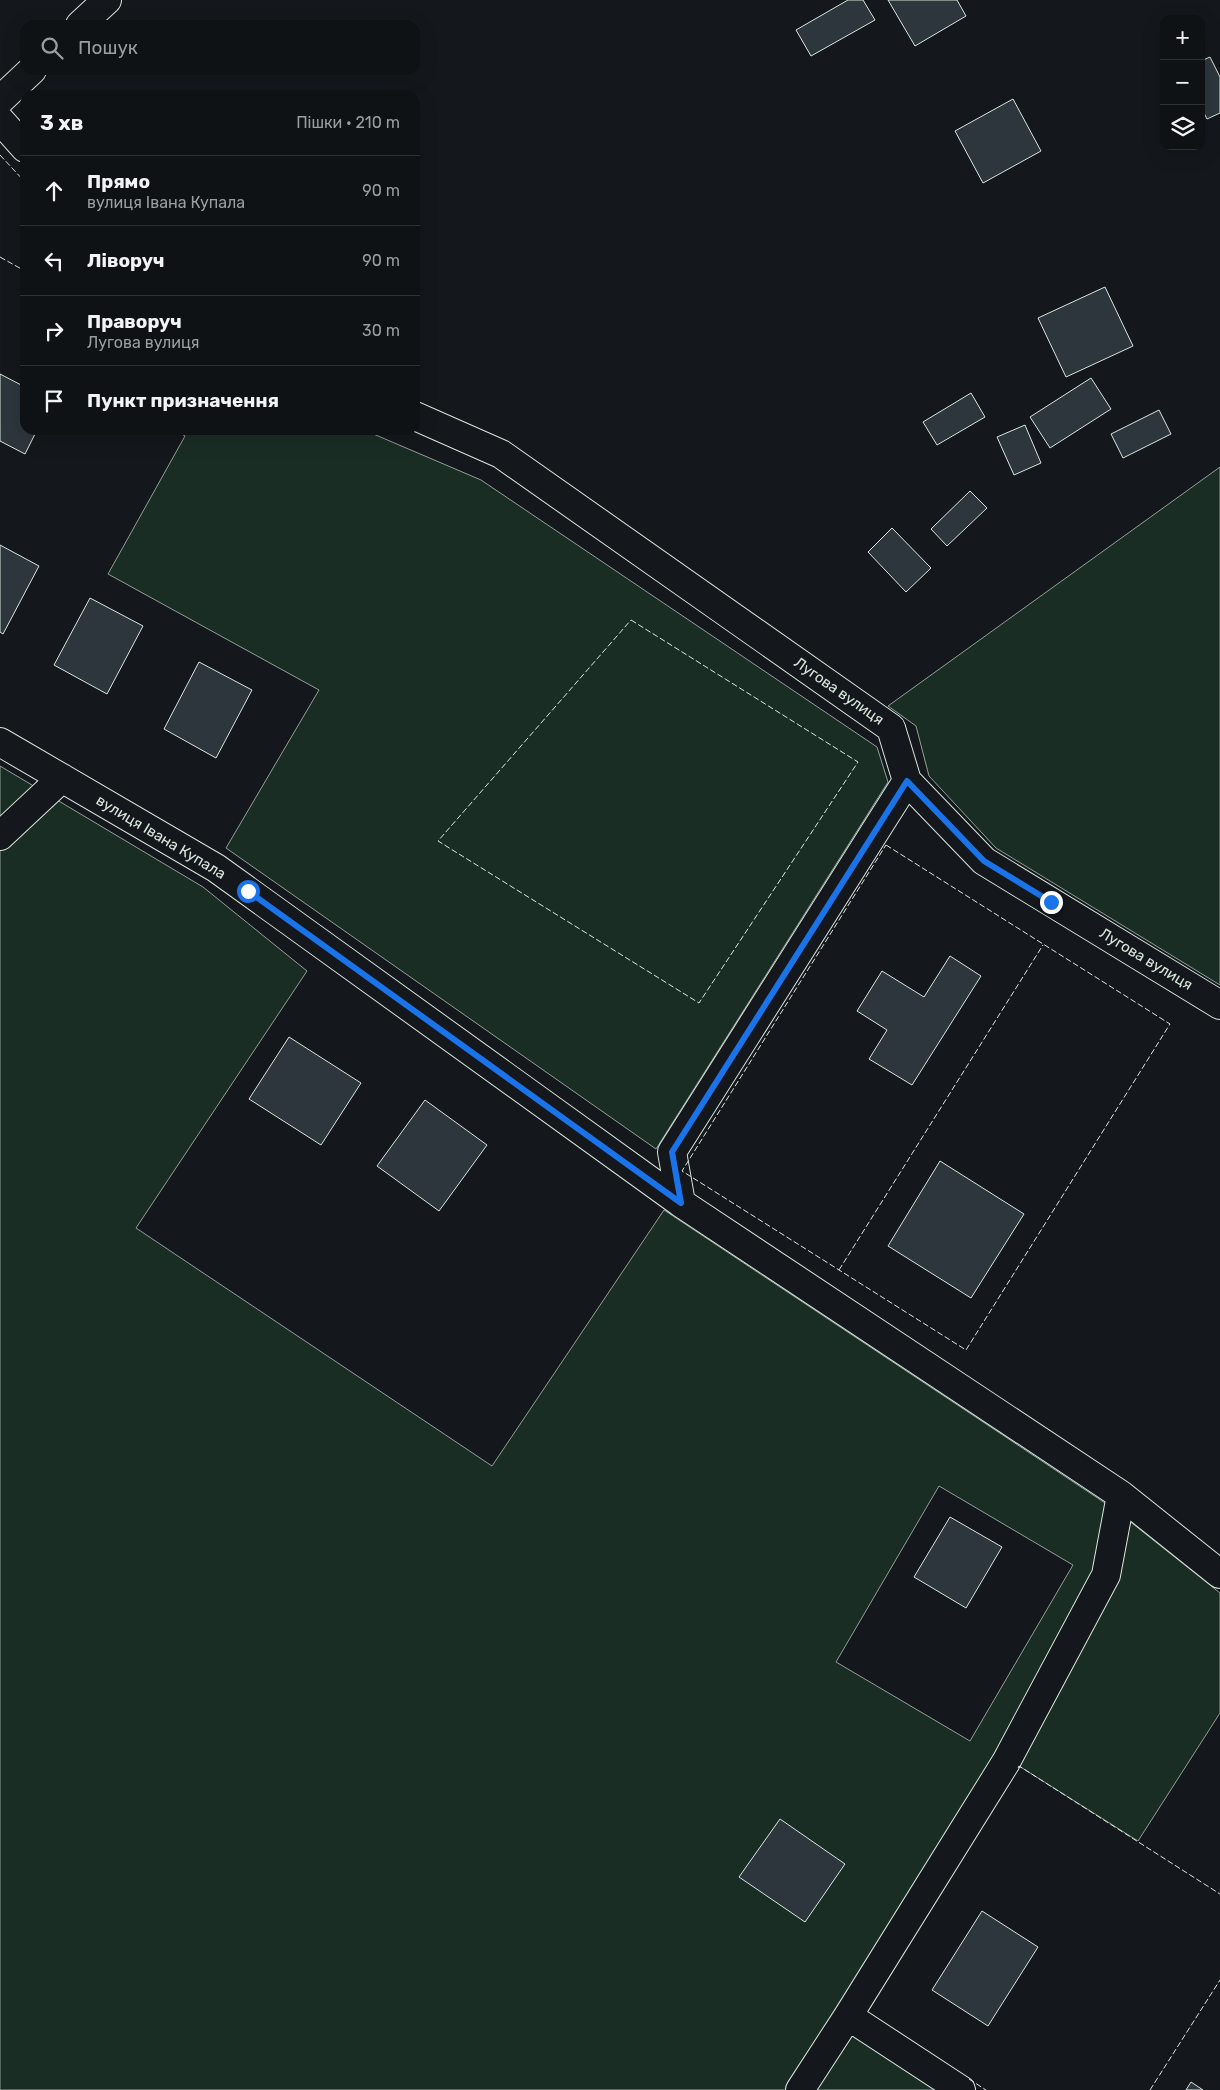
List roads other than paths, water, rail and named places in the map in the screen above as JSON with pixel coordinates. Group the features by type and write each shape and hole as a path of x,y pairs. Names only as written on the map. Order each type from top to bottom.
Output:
{"street":[{"path":"85,20 107,0"},
{"path":"0,100 27,75"},
{"path":"0,120 20,142"},
{"name":"Лугова вулиця","path":"420,418 500,454 891,728 907,781 984,861 1220,1004"},
{"name":"вулиця Івана Купала","path":"0,742 216,868 681,1203 1121,1496"},
{"path":"0,836 62,778"},
{"path":"681,1203 672,1152 907,781"},
{"path":"800,2090 1006,1762 1106,1575 1121,1496 1220,1574"},
{"path":"848,2016 961,2090"}]}
